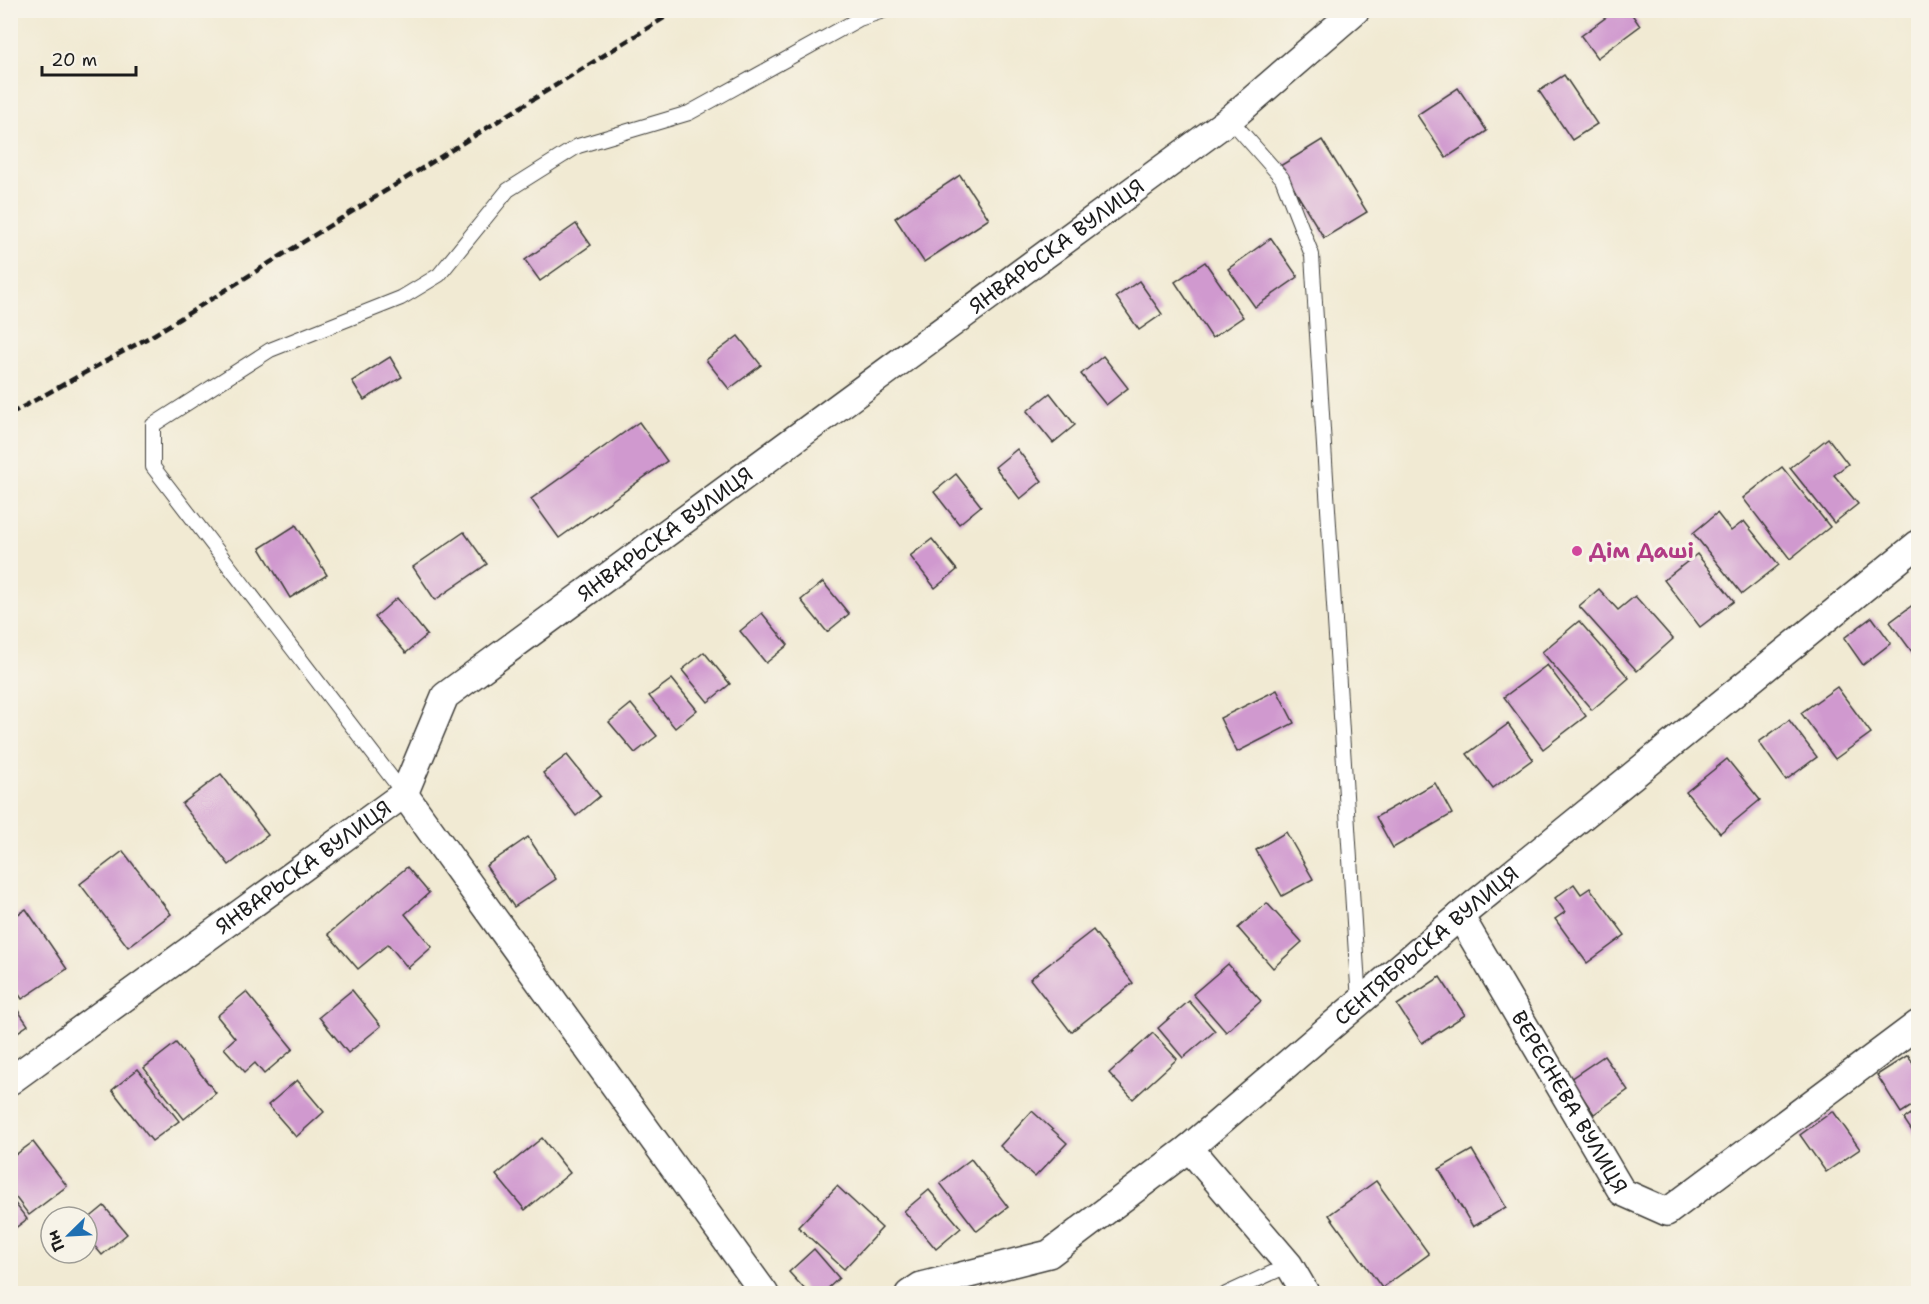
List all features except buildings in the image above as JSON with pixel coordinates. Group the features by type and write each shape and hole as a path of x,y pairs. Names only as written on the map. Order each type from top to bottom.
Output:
{"street":[{"name":"ЯНВАРЬСКА ВУЛИЦЯ","path":"10,1081 404,794 445,696 1230,119 1356,10"},
{"name":"СЕНТЯБРЬСКА ВУЛИЦЯ","path":"909,1293 921,1286 1049,1254 1189,1148 1460,916 1918,544"},
{"path":"404,794 765,1293"},
{"name":"ВЕРЕСНЕВА ВУЛИЦЯ","path":"1460,916 1622,1192 1667,1212 1918,1024"},
{"path":"1189,1148 1289,1265 1306,1293"}],"lane":[{"path":"404,794 153,467 153,425 270,350 401,297 439,275 508,190 578,146 688,112 859,19 886,10"},
{"path":"1230,119 1282,178 1312,255 1359,1002"},
{"path":"1226,1293 1289,1265"}],"railway":[{"path":"10,414 155,334 677,10"}],"place":[{"name":"Дім Даші","path":"1577,551"}]}
